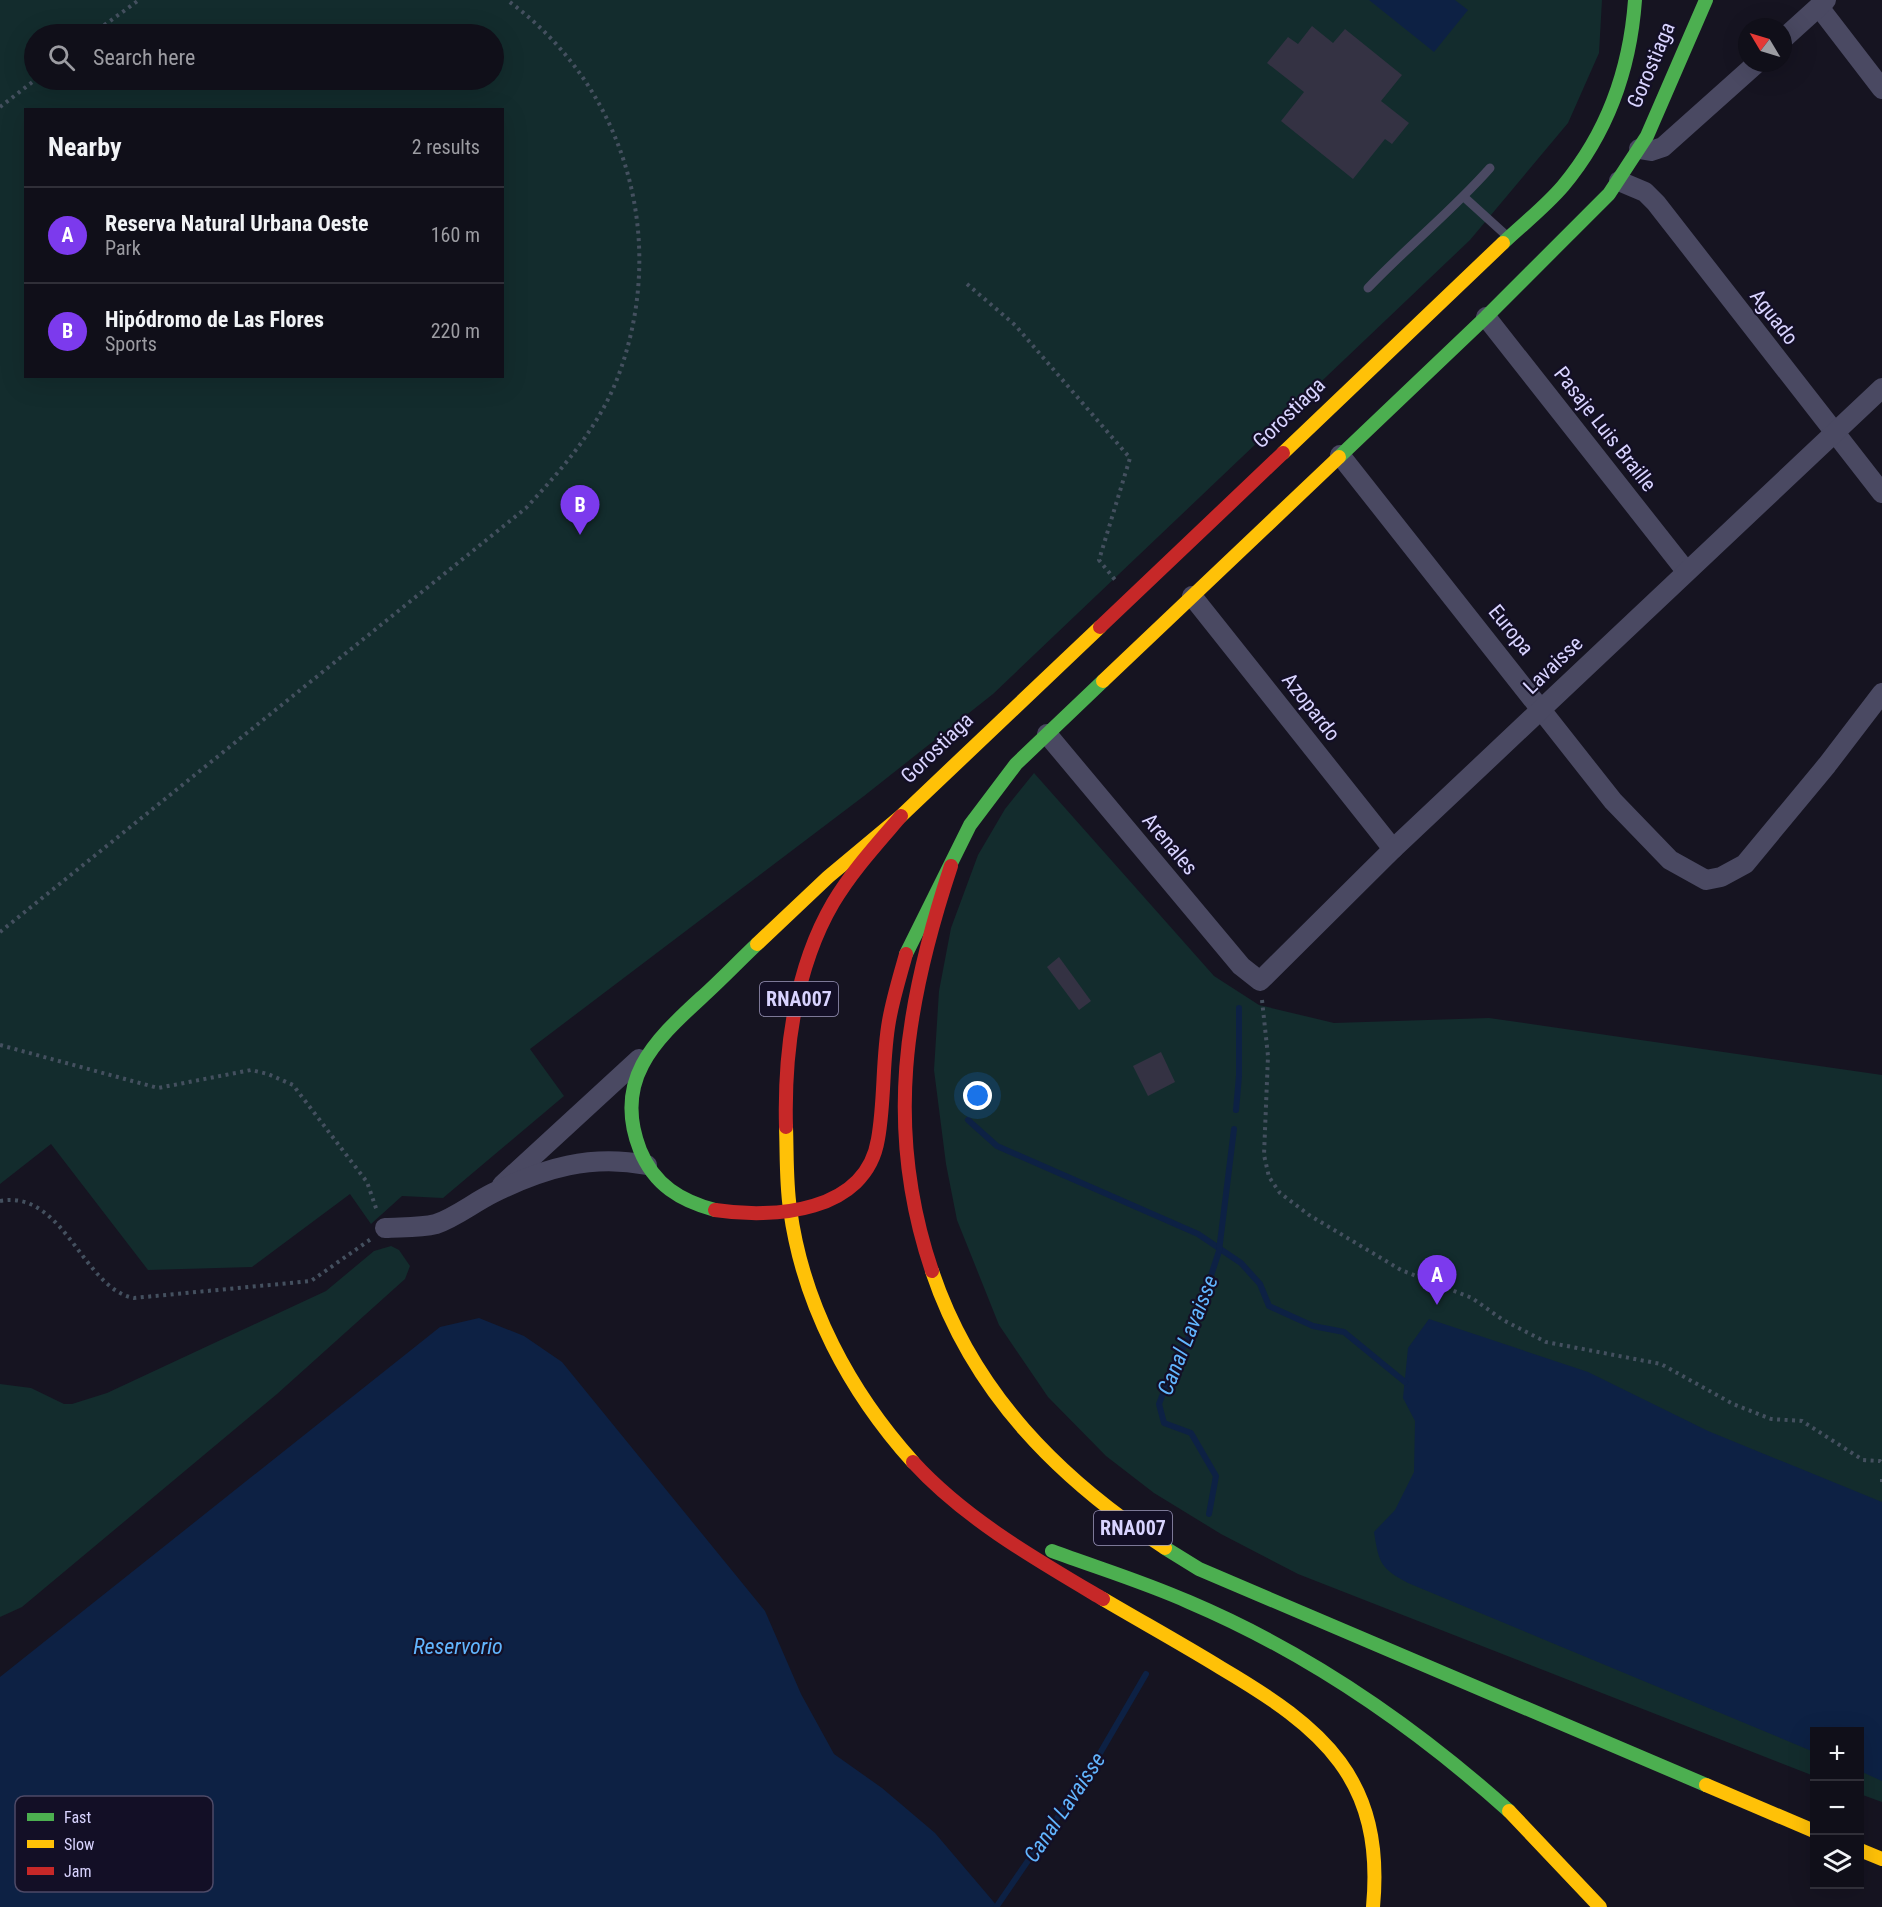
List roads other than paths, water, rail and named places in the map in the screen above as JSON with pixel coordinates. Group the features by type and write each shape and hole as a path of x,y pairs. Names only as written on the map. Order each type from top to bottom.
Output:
{"main road":[{"name":"Gorostiaga","path":"901,816 1129,598 1354,391 1562,186 1585,158 1607,121 1630,53 1635,0"},
{"name":"Gorostiaga","path":"951,866 967,832 985,803 1016,764 1340,455 1375,415 1486,316 1580,226 1619,181 1640,149 1706,0"},
{"path":"901,816 828,874 657,1042 635,1077 631,1120 637,1144 647,1165 660,1182 676,1196 701,1207 750,1214 790,1211 830,1199 846,1190 861,1176 873,1157 878,1141 890,1021 897,986 913,939 951,866"},
{"name":"RNA007","path":"901,816 845,884 817,933 800,992 788,1071 786,1126 790,1211 798,1256 823,1324 866,1402 905,1452 959,1502 994,1528 1190,1602 1268,1638 1350,1685 1422,1735 1506,1806 1600,1907"},
{"name":"RNA007","path":"951,866 929,933 912,1002 905,1074 906,1159 920,1226 952,1321 986,1383 1025,1433 1065,1474 1111,1513 1153,1542 1199,1569 1810,1829"},
{"path":"994,1528 1092,1593 1252,1687 1303,1721 1329,1748 1349,1778 1369,1818 1376,1846 1373,1907"},
{"path":"1864,1852 1882,1859"}],"street":[{"path":"1792,31 1823,4 1882,89"},
{"path":"1640,149 1651,151 1663,147 1747,72"},
{"name":"Aguado","path":"1619,181 1645,192 1656,203 1882,493"},
{"name":"Pasaje Luis Braille","path":"1486,316 1686,571"},
{"name":"Lavaisse","path":"1260,981 1393,849 1882,388"},
{"name":"Europa","path":"1340,455 1613,801 1670,860 1706,880 1721,877 1745,864 1827,765 1882,693"},
{"name":"Azopardo","path":"1192,596 1393,849"},
{"name":"Arenales","path":"1047,734 1241,966 1260,981"},
{"path":"493,1193 657,1042"},
{"path":"386,1228 435,1224 493,1193 558,1168 588,1160 627,1161 647,1165"}],"lane":[{"path":"1368,288 1404,250 1464,197 1490,168"},
{"path":"1464,197 1508,238"}],"water":[{"path":"1369,0 1455,0 1468,10 1434,52"},
{"name":"Reservorio","path":"479,1318 524,1336 562,1362 765,1611 801,1694 834,1754 882,1788 935,1833 998,1907 0,1907 0,1677 440,1327"},
{"path":"1429,1319 1588,1372 1708,1431 1882,1502 1882,1781 1864,1773 1864,1727 1810,1727 1810,1750 1408,1583 1386,1568 1377,1551 1374,1532 1395,1510 1414,1472 1415,1421 1403,1398 1408,1348"}],"waterway":[{"name":"Canal Lavaisse","path":"1236,1110 1239,1076 1239,1008"},
{"path":"968,1120 997,1146 1198,1234 1241,1263 1260,1284 1269,1306 1313,1326 1344,1332 1405,1382"},
{"name":"Canal Lavaisse","path":"1209,1514 1216,1476 1191,1433 1164,1423 1159,1404 1176,1360 1194,1328 1219,1251 1234,1129"},
{"name":"Canal Lavaisse","path":"997,1906 1092,1767 1146,1674"}],"place":[{"name":"Hipódromo de Las Flores","path":"580,535"},
{"name":"Reserva Natural Urbana Oeste","path":"1437,1305"}]}
